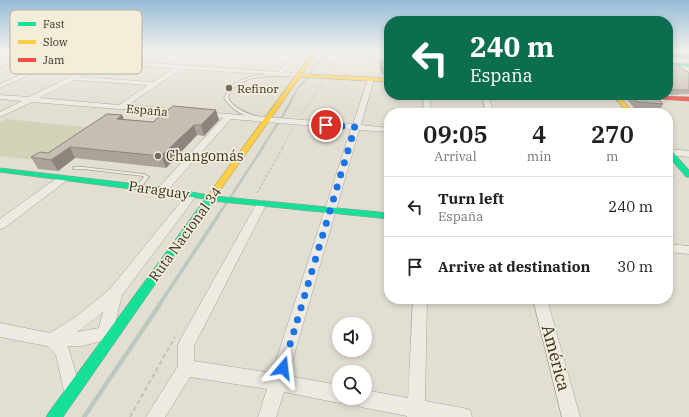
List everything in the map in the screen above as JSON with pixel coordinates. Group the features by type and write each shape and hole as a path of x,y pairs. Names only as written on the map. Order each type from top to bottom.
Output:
{"main road":[{"name":"Ruta Nacional 34","path":"54,417 110,333 188,232 212,198 275,121 303,70"},
{"path":"299,75 384,80"},
{"path":"673,98 689,99"},
{"path":"620,100 627,108"},
{"path":"673,157 689,175"},
{"name":"Paraguay","path":"0,170 62,179 162,190 228,200 384,215"}],"street":[{"path":"121,107 175,70"},
{"path":"244,70 299,75"},
{"path":"0,86 28,74"},
{"path":"0,115 80,74"},
{"path":"72,78 155,84"},
{"path":"267,417 371,79"},
{"name":"España","path":"0,97 384,130"},
{"path":"162,190 228,117"},
{"path":"673,152 689,154"},
{"path":"0,225 62,179"},
{"path":"52,340 82,321 115,292 170,225 192,195"},
{"path":"155,417 186,368 186,345 262,203"},
{"path":"170,225 188,232"},
{"path":"673,248 689,250"},
{"path":"0,330 52,340 82,339 110,333 115,292"},
{"path":"416,413 420,304"},
{"name":"América","path":"541,304 571,417"},
{"path":"52,340 63,352 72,392"},
{"path":"186,368 278,382 332,393"},
{"path":"372,401 416,413 463,417"}],"lane":[{"path":"275,121 236,110 230,106 226,98 228,90 238,83 254,78 299,75"},
{"path":"228,117 236,110"},
{"path":"75,168 144,175 147,177 138,187"}],"green space":[{"path":"6,119 92,128 43,161 0,156 0,122"}],"building":[{"path":"673,70 685,70 689,73 689,90 673,90"},
{"path":"635,100 659,100 663,104 637,102"},
{"path":"173,106 216,110 201,125 194,125 161,156 70,147 51,160 31,157 40,152 48,153 107,114 122,115 117,119 153,122"}],"waterway":[{"path":"295,94 297,89 311,75 312,70"},
{"path":"262,148 285,112 295,93"},
{"path":"230,198 263,147"},
{"path":"217,217 227,202"},
{"path":"159,305 218,216"},
{"path":"84,417 160,304"}],"traffic: fast":[{"path":"673,157 689,175"},
{"path":"0,170 162,190 212,198 384,215"},
{"path":"54,417 211,197"}],"traffic: slow":[{"path":"211,197 302,70"},
{"path":"299,75 384,80"},
{"path":"619,100 627,108"}],"traffic: jam":[{"path":"673,98 689,99"}],"place":[{"name":"Refinor","path":"229,88"},
{"name":"Changomás","path":"158,156"}],"route":[{"path":"283,368 355,127 326,125"}]}
